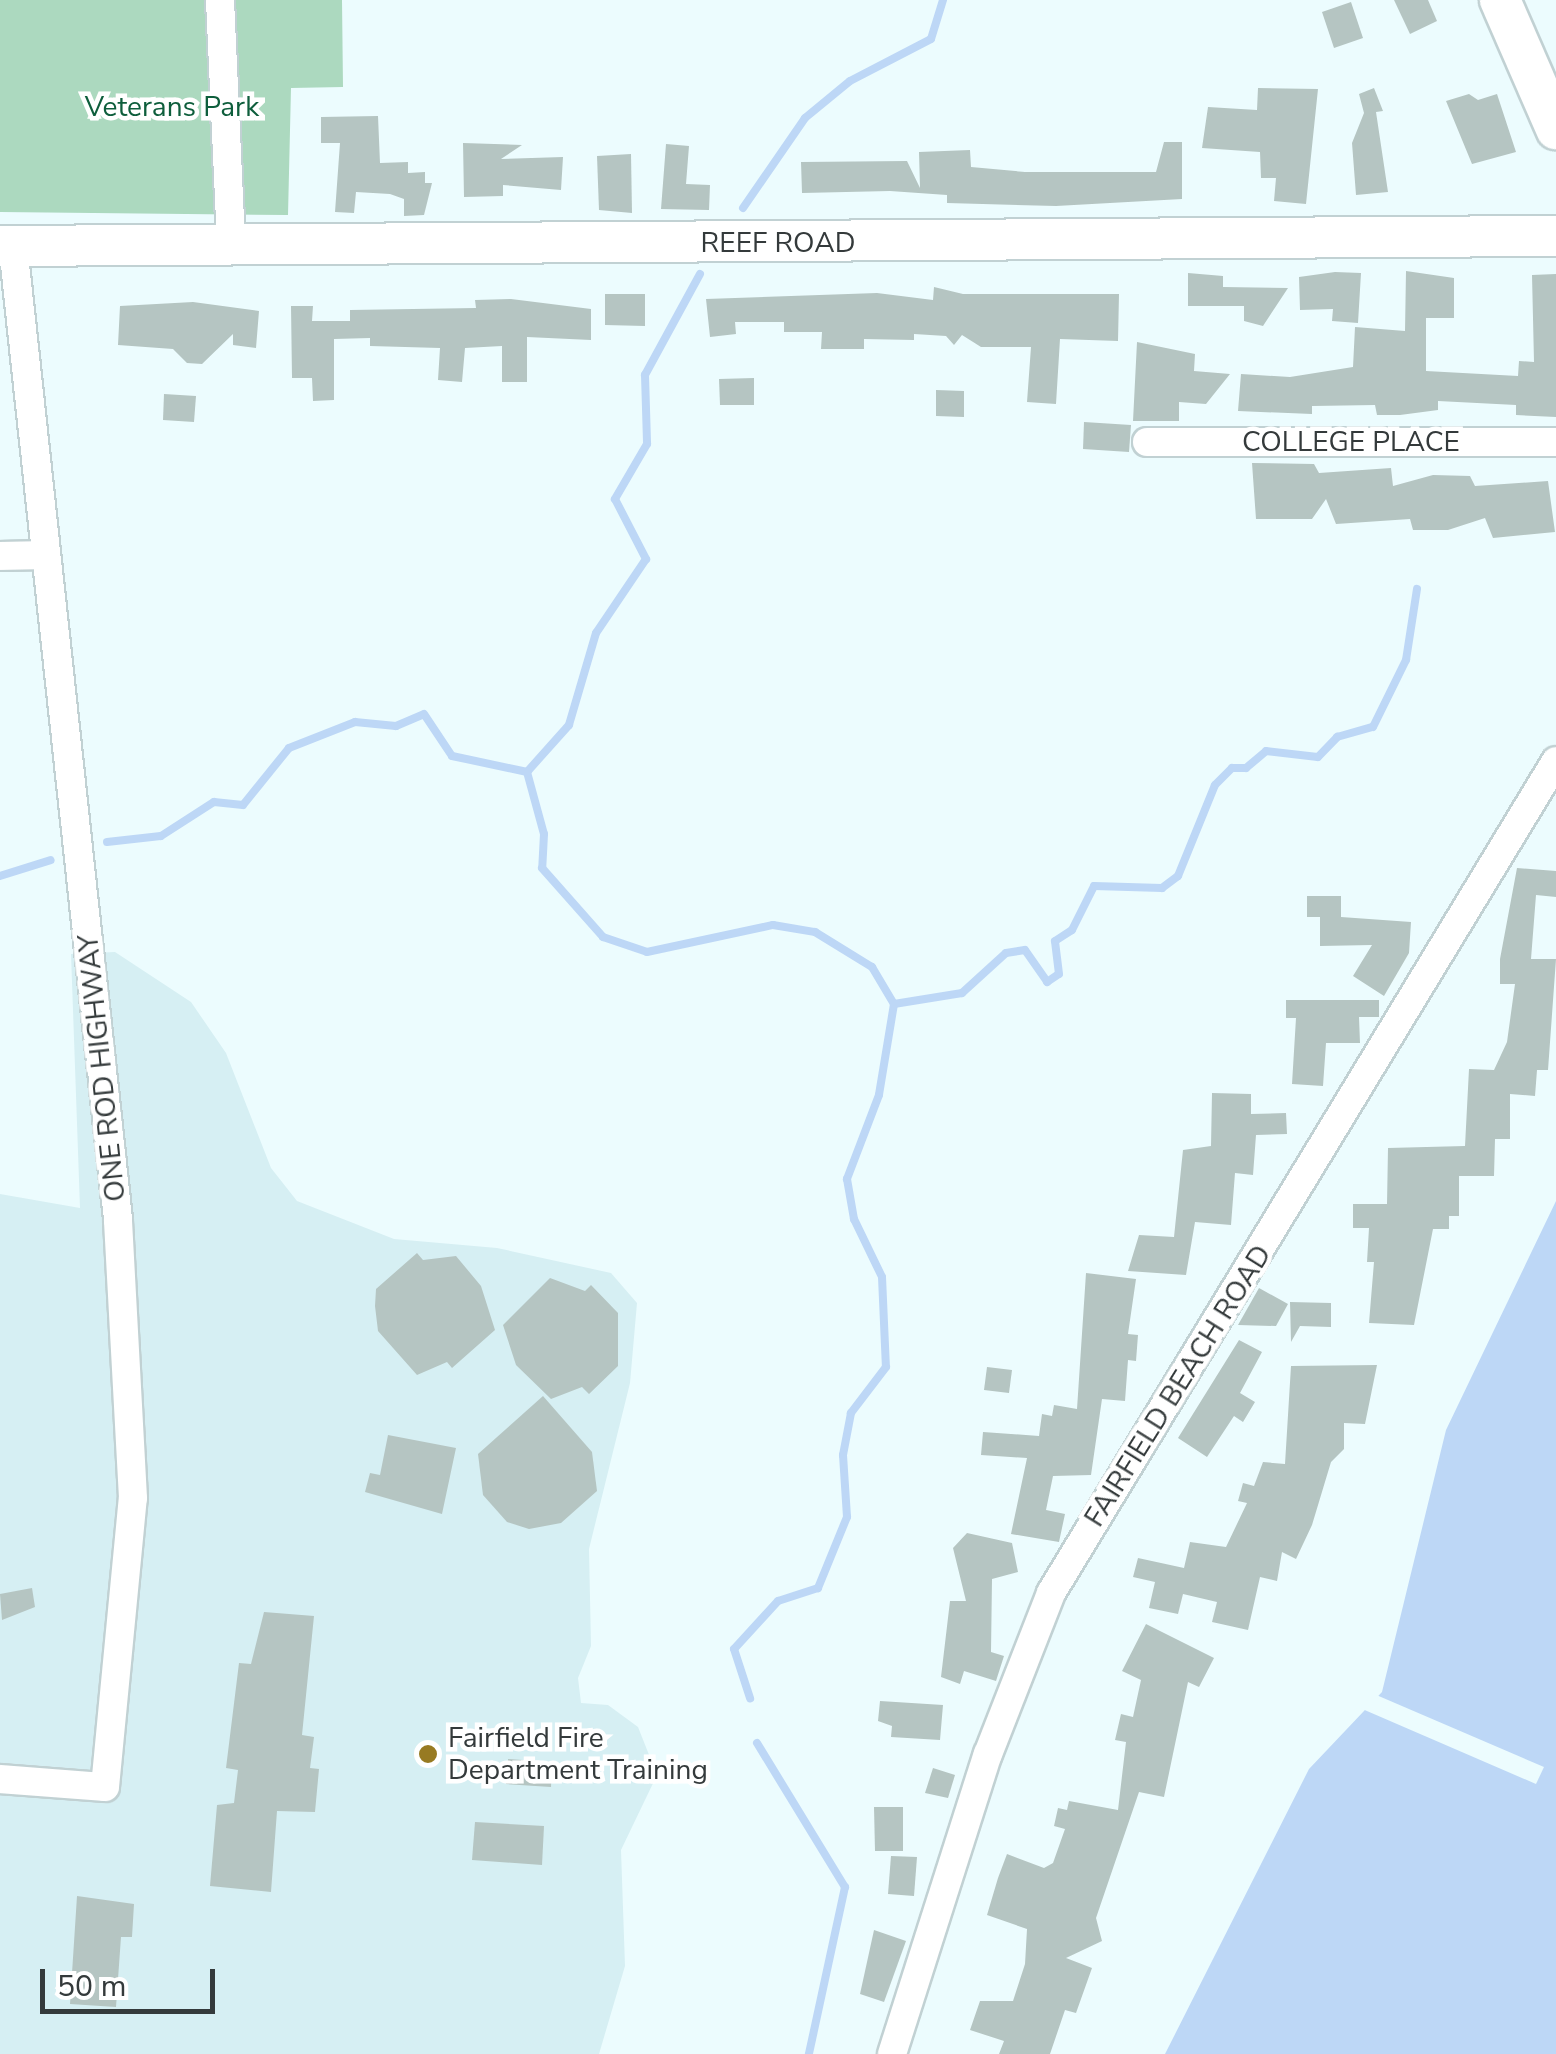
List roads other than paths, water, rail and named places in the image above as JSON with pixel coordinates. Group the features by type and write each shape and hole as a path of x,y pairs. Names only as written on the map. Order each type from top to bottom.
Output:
{"street":[{"path":"220,0 231,246"},
{"path":"1500,0 1556,129"},
{"name":"REEF ROAD","path":"6,246 1556,236"},
{"name":"ONE ROD HIGHWAY","path":"0,1779 105,1786 132,1498 118,1219 46,555 6,246"},
{"name":"COLLEGE PLACE","path":"1146,442 1556,442"},
{"path":"0,556 46,555"},
{"name":"FAIRFIELD BEACH ROAD","path":"892,2054 988,1754 1051,1593 1556,761"}],"water":[{"path":"1556,1201 1556,2054 1165,2054 1309,1769 1382,1692 1446,1430"}],"waterway":[{"path":"743,208 805,118 850,81 931,39 943,0"},
{"path":"700,274 645,375 647,444 615,499 646,559 596,633 569,725 527,772 544,834 542,868 603,937 647,952 773,925 815,932 872,967 894,1004 879,1095 847,1179 854,1219 882,1277 886,1367 851,1413 843,1455 847,1517 818,1588 778,1601 734,1649 750,1698"},
{"path":"894,1004 962,993 1006,953 1025,950 1047,982 1059,974 1055,941 1072,930 1094,886 1162,888 1178,876 1215,785 1232,768 1246,768 1266,751 1318,757 1337,737 1373,727 1406,660 1417,589"},
{"path":"107,842 161,836 214,802 243,805 289,748 355,722 396,726 424,714 452,756 527,772"},
{"path":"0,876 51,860"},
{"path":"757,1743 845,1887 809,2054"}],"place":[{"name":"Fairfield Fire Department Training","path":"428,1754"}],"park label":[{"name":"Veterans Park","path":"172,107"}]}
